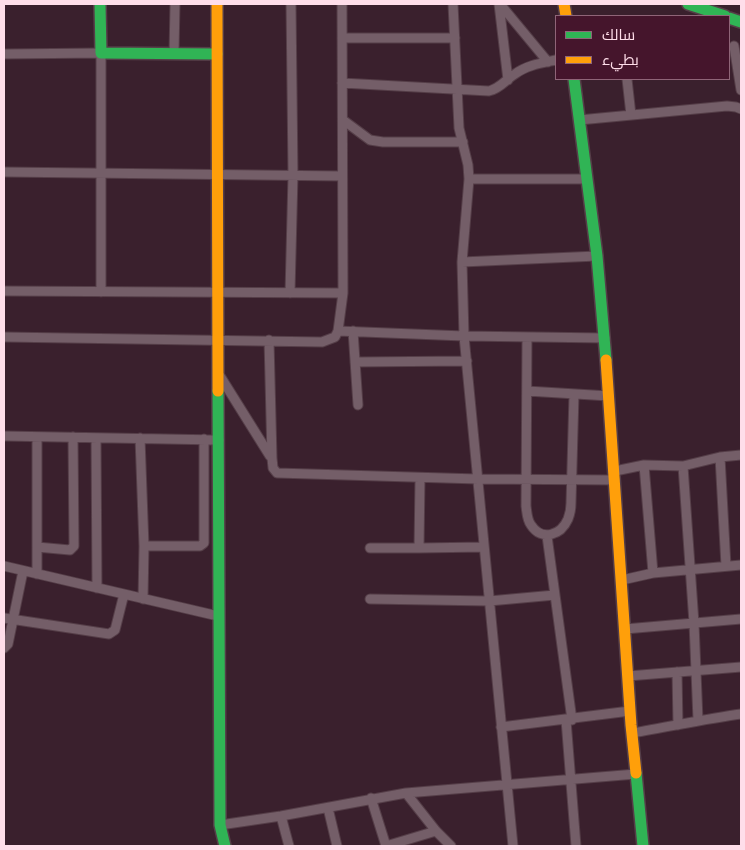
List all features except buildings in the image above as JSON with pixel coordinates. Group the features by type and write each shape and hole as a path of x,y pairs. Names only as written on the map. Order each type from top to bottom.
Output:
{"main road":[{"path":"100,4 101,53 217,54"},
{"path":"217,4 219,293 218,616 220,825 225,846"},
{"path":"688,4 722,15"},
{"path":"574,80 597,256 605,338 630,711 643,846"}],"street":[{"path":"174,53 176,4"},
{"path":"290,293 293,175 291,4"},
{"path":"4,337 322,342 335,337 338,331 343,294 342,4"},
{"path":"454,4 460,128 469,179 462,262 464,336 513,846"},
{"path":"342,83 489,91 496,89 526,67 552,61 500,4"},
{"path":"500,4 508,80"},
{"path":"342,38 455,38"},
{"path":"735,48 741,90"},
{"path":"4,54 101,53 101,292"},
{"path":"627,80 631,115"},
{"path":"579,120 727,106 736,106 741,109"},
{"path":"343,120 361,136 370,140 383,142 462,142"},
{"path":"4,172 342,176"},
{"path":"469,179 587,179"},
{"path":"462,262 597,256"},
{"path":"4,292 343,294"},
{"path":"338,331 464,336 605,338"},
{"path":"353,331 358,405"},
{"path":"527,337 525,479 527,516 531,525 539,534 547,536 554,535 564,528 569,517 574,394"},
{"path":"269,340 272,458 275,471 279,474 572,480 615,476 644,465 683,466 720,457 741,455"},
{"path":"355,362 467,361"},
{"path":"219,374 272,458"},
{"path":"527,392 610,396"},
{"path":"4,436 219,440"},
{"path":"37,437 37,574"},
{"path":"37,547 70,550 74,546 72,437"},
{"path":"96,438 97,588"},
{"path":"140,438 144,546 143,599"},
{"path":"144,546 200,546 204,543 204,440"},
{"path":"720,457 726,566"},
{"path":"644,465 653,574"},
{"path":"683,466 694,623 698,720"},
{"path":"419,548 420,478"},
{"path":"547,536 569,720 570,779 576,846"},
{"path":"370,548 484,546"},
{"path":"622,580 653,574 741,565"},
{"path":"4,566 218,616"},
{"path":"4,648 8,644 23,571"},
{"path":"4,618 13,621 109,634 115,630 124,594"},
{"path":"370,599 489,601 555,595"},
{"path":"625,629 741,620"},
{"path":"628,676 741,667"},
{"path":"677,672 678,725"},
{"path":"501,727 630,711"},
{"path":"632,733 741,714"},
{"path":"220,825 328,808 371,798 406,793 636,774"},
{"path":"406,793 450,846"},
{"path":"371,798 386,846 436,831"},
{"path":"328,808 337,846"},
{"path":"281,816 288,846"}],"traffic: fast":[{"path":"100,4 101,53 217,54"},
{"path":"688,4 722,15"},
{"path":"730,18 741,22"},
{"path":"574,80 597,256 606,360"},
{"path":"218,391 220,825 225,846"},
{"path":"636,773 643,846"}],"traffic: slow":[{"path":"217,4 218,391"},
{"path":"564,4 566,15"},
{"path":"606,360 631,725 636,773"}]}
